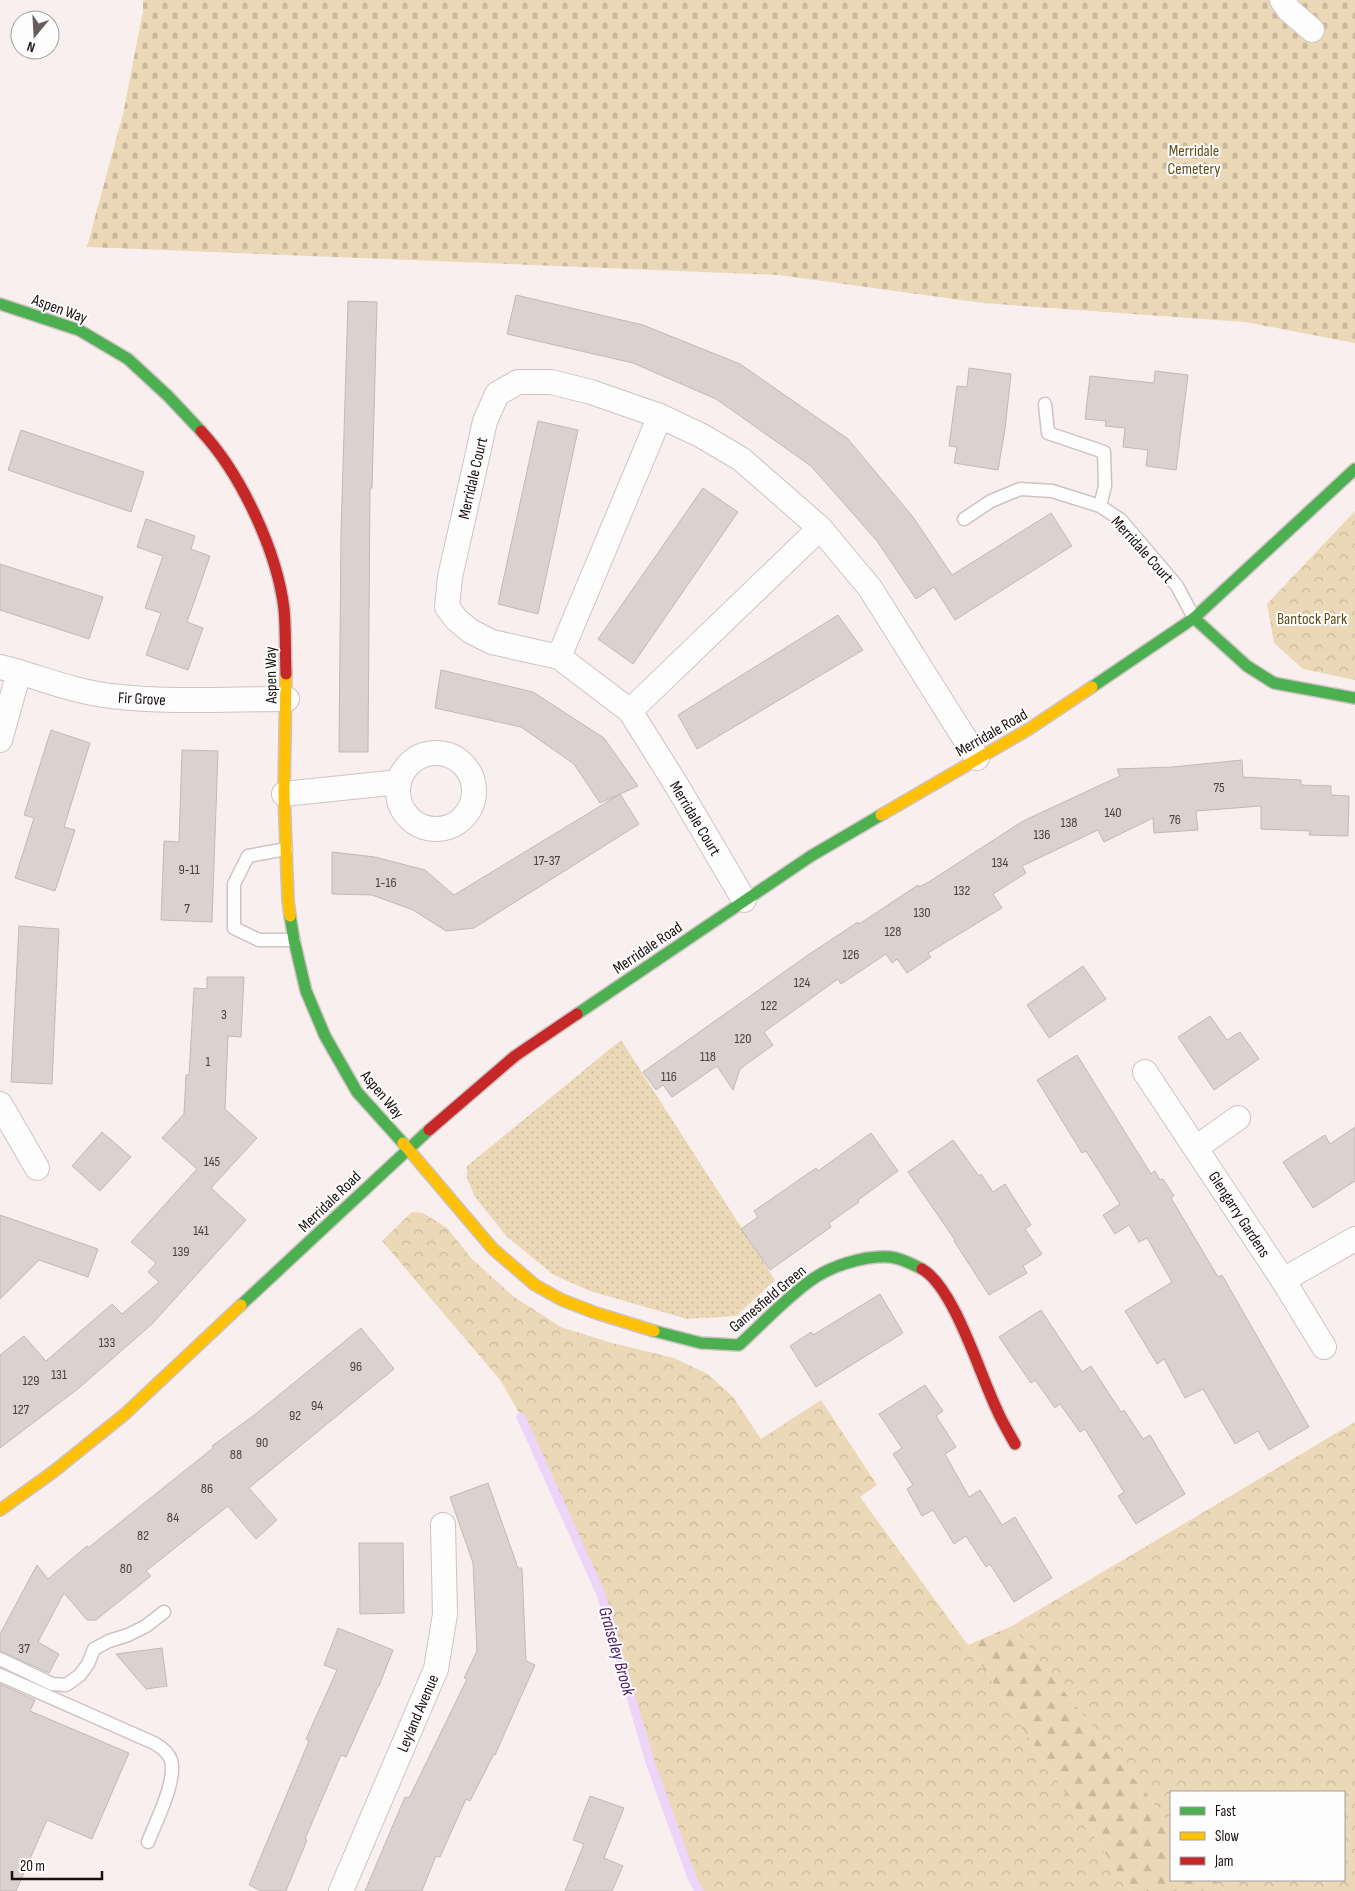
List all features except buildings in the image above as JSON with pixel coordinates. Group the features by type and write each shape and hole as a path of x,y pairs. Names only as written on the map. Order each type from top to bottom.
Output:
{"street":[{"path":"1282,0 1289,10 1312,30"},
{"name":"Aspen Way","path":"0,304 79,330 128,359 168,396 213,444 242,488 277,573 284,609 287,699 284,794 288,900 294,940 306,991 325,1036 356,1092 408,1148"},
{"name":"Merridale Court","path":"744,900 677,786 630,711 559,657 492,642 470,631 456,619 447,607 450,577 485,421 497,394 518,382 551,382 590,392 660,416 702,436 741,459 820,528 870,588 977,758"},
{"path":"559,657 660,416"},
{"name":"Merridale Road","path":"0,1510 53,1472 125,1414 408,1148 515,1056 811,856 1028,729 1194,618 1355,470"},
{"path":"630,711 820,528"},
{"path":"1194,618 1247,666 1274,683 1355,698"},
{"path":"0,740 9,669"},
{"name":"Fir Grove","path":"9,669 85,692 111,696 151,699 287,699"},
{"path":"284,794 399,782"},
{"name":"Glengarry Gardens","path":"1145,1072 1283,1280 1324,1348"},
{"path":"0,1104 37,1168"},
{"path":"1197,1148 1238,1118"},
{"name":"Gamesfield Green","path":"408,1148 493,1249 535,1285 562,1300 596,1313 653,1331 701,1343 739,1346 811,1280 836,1267 863,1258 890,1257 909,1262 929,1273 952,1302 997,1411 1015,1444"},
{"path":"1283,1280 1355,1239"},
{"name":"Leyland Avenue","path":"341,1891 436,1669 445,1614 443,1525"}],"lane":[{"path":"1045,404 1048,433 1104,452 1105,486 1100,506"},
{"name":"Merridale Court","path":"964,519 991,501 1020,489 1052,491 1100,506 1122,520 1177,586 1194,618"},
{"path":"286,849 248,856 234,884 234,928 259,940 294,940"},
{"path":"0,1660 52,1684 66,1685 80,1675 88,1664 94,1649 146,1626 164,1612"},
{"path":"0,1675 154,1743 168,1754 171,1761 172,1775 148,1842"}],"green space":[{"name":"Merridale Cemetery","path":"143,0 1355,0 1355,343 1245,322 983,303 779,275 87,247 123,114 143,11"},
{"name":"Bantock Park","path":"1355,511 1355,680 1303,669 1274,643 1267,604"},
{"path":"621,1040 775,1280 736,1316 687,1319 590,1291 554,1275 507,1237 475,1197 467,1178 467,1166"},
{"path":"412,1212 423,1213 447,1228 472,1259 514,1297 561,1327 612,1343 674,1358 708,1374 733,1397 761,1439 821,1400 877,1485 860,1497 968,1645 1130,1891 699,1891 692,1878 650,1762 601,1594 521,1417 501,1381 382,1241"},
{"path":"1355,1422 1355,1891 1224,1891 1216,1881 1345,1881 1345,1791 1170,1791 1170,1824 1012,1626"},
{"path":"1012,1626 1170,1824 1170,1881 1216,1881 1224,1891 1130,1891 968,1645"}],"waterway":[{"name":"Graiseley Brook","path":"521,1417 601,1594 650,1762 692,1878 699,1891"}],"traffic: fast":[{"path":"0,304 79,330 128,359 168,396 201,431"},
{"path":"1092,687 1194,618 1355,469"},
{"path":"1194,618 1247,666 1274,683 1355,698"},
{"path":"577,1014 811,856 881,815"},
{"path":"290,916 306,991 325,1036 357,1092 403,1143"},
{"path":"241,1305 429,1130"},
{"path":"654,1331 701,1343 739,1345 801,1288 818,1276 838,1266 870,1258 890,1257 922,1269"}],"traffic: slow":[{"path":"286,674 284,794 290,916"},
{"path":"881,815 1029,729 1092,687"},
{"path":"403,1143 493,1249 535,1285 562,1300 654,1331"},
{"path":"0,1510 53,1472 125,1414 241,1305"}],"traffic: jam":[{"path":"201,431 216,449 243,491 255,514 274,563 284,609 286,674"},
{"path":"429,1130 515,1056 577,1014"},
{"path":"922,1269 934,1279 955,1312 990,1395 1015,1444"}]}
